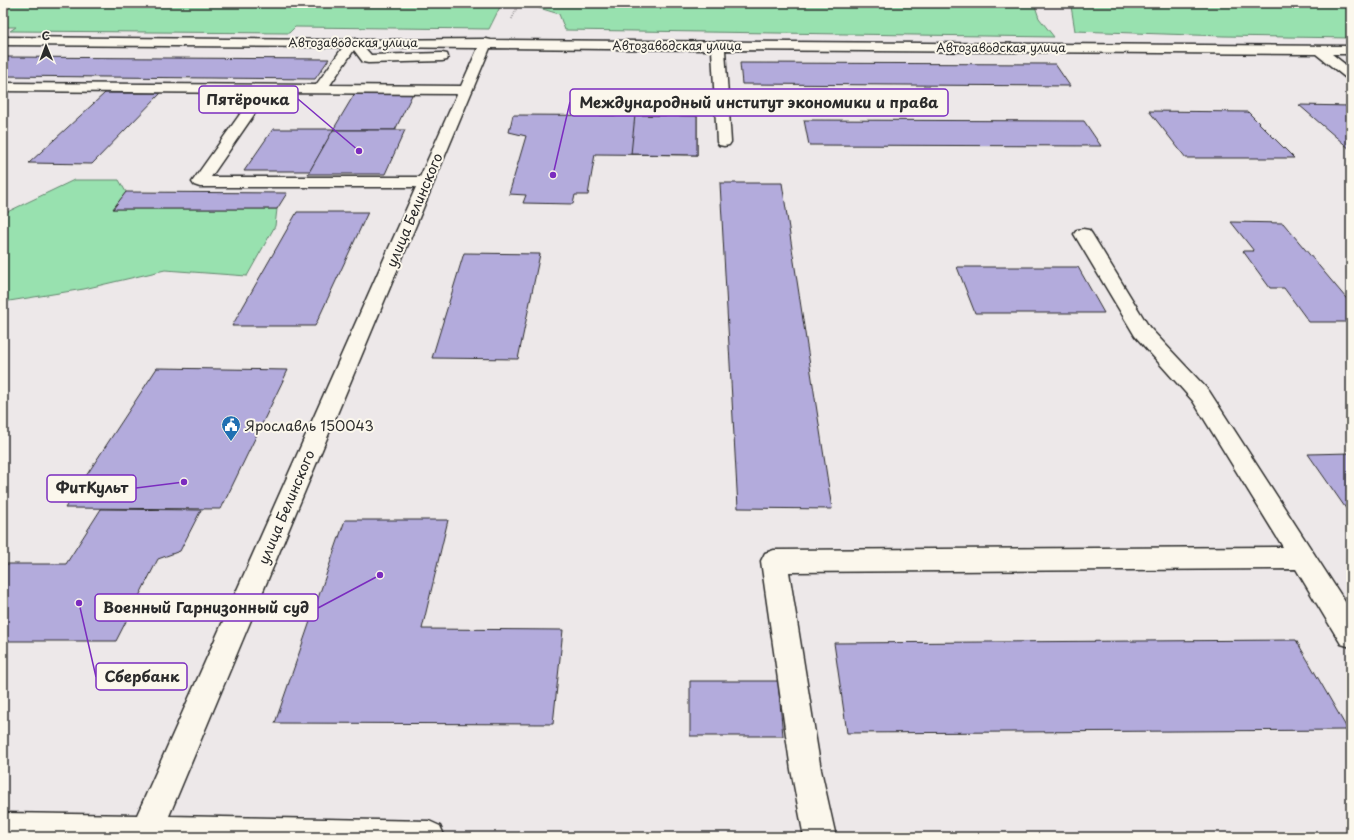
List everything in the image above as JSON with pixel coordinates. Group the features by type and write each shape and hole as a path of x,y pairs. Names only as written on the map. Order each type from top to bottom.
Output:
{"street":[{"name":"Автозаводская улица","path":"3,41 353,42"},
{"path":"320,89 353,42 368,59 458,57 486,43"},
{"name":"Автозаводская улица","path":"486,43 1351,50"},
{"name":"улица Белинского","path":"145,834 486,43"},
{"path":"718,45 724,142"},
{"path":"1319,50 1351,75"},
{"path":"3,87 466,90"},
{"path":"264,89 200,182 426,182"},
{"path":"1083,234 1142,331 1201,396 1351,635"},
{"path":"820,837 806,770 774,561 1303,558"},
{"path":"3,829 145,834 429,837"}],"green space":[{"path":"3,3 502,3 489,29 295,27 289,33 10,31 16,27 3,27"},
{"path":"537,3 1034,3 1039,18 1054,37 565,30 559,14 536,7"},
{"path":"1079,3 1351,3 1351,38 1223,36 1075,31 1071,6"},
{"path":"74,180 119,180 126,192 113,209 277,209 275,226 247,276 165,270 84,289 3,302 3,214"}],"building":[{"path":"3,57 329,59 315,79 3,76"},
{"path":"740,63 1055,64 1070,86 742,84"},
{"path":"105,93 161,93 92,164 29,163"},
{"path":"355,93 413,93 395,130 333,130"},
{"path":"1299,105 1351,106 1351,150"},
{"path":"1149,111 1248,112 1294,158 1186,158"},
{"path":"513,115 697,116 697,155 595,154 588,195 575,195 573,204 523,203 526,195 509,194 526,136 509,132"},
{"path":"635,115 697,116 697,155 631,154"},
{"path":"804,120 1084,121 1101,146 809,145"},
{"path":"273,129 334,129 310,171 244,171"},
{"path":"333,130 405,130 385,174 308,174"},
{"path":"720,183 782,183 832,509 738,508"},
{"path":"126,192 287,193 277,209 113,209"},
{"path":"297,212 368,212 315,326 232,326"},
{"path":"1231,222 1283,223 1351,304 1351,322 1309,322 1284,288 1270,288 1243,251 1254,251"},
{"path":"464,253 540,254 518,359 432,358"},
{"path":"957,267 1078,267 1104,313 975,313"},
{"path":"157,368 288,370 221,509 65,508"},
{"path":"1351,453 1351,510 1347,510 1308,454"},
{"path":"101,509 201,510 180,551 158,559 116,641 3,641 3,564 66,564"},
{"path":"345,520 448,520 422,629 563,630 553,724 275,723"},
{"path":"1296,640 1348,730 847,733 834,643"},
{"path":"690,681 778,681 783,736 690,736"}],"place":[{"name":"Пятёрочка","path":"359,151"},
{"name":"Международный институт экономики и права","path":"553,175"},
{"name":"Ярославль 150043","path":"231,442"},
{"name":"ФитКульт","path":"184,482"},
{"name":"Военный Гарнизонный суд","path":"380,575"},
{"name":"Сбербанк","path":"79,603"}]}
